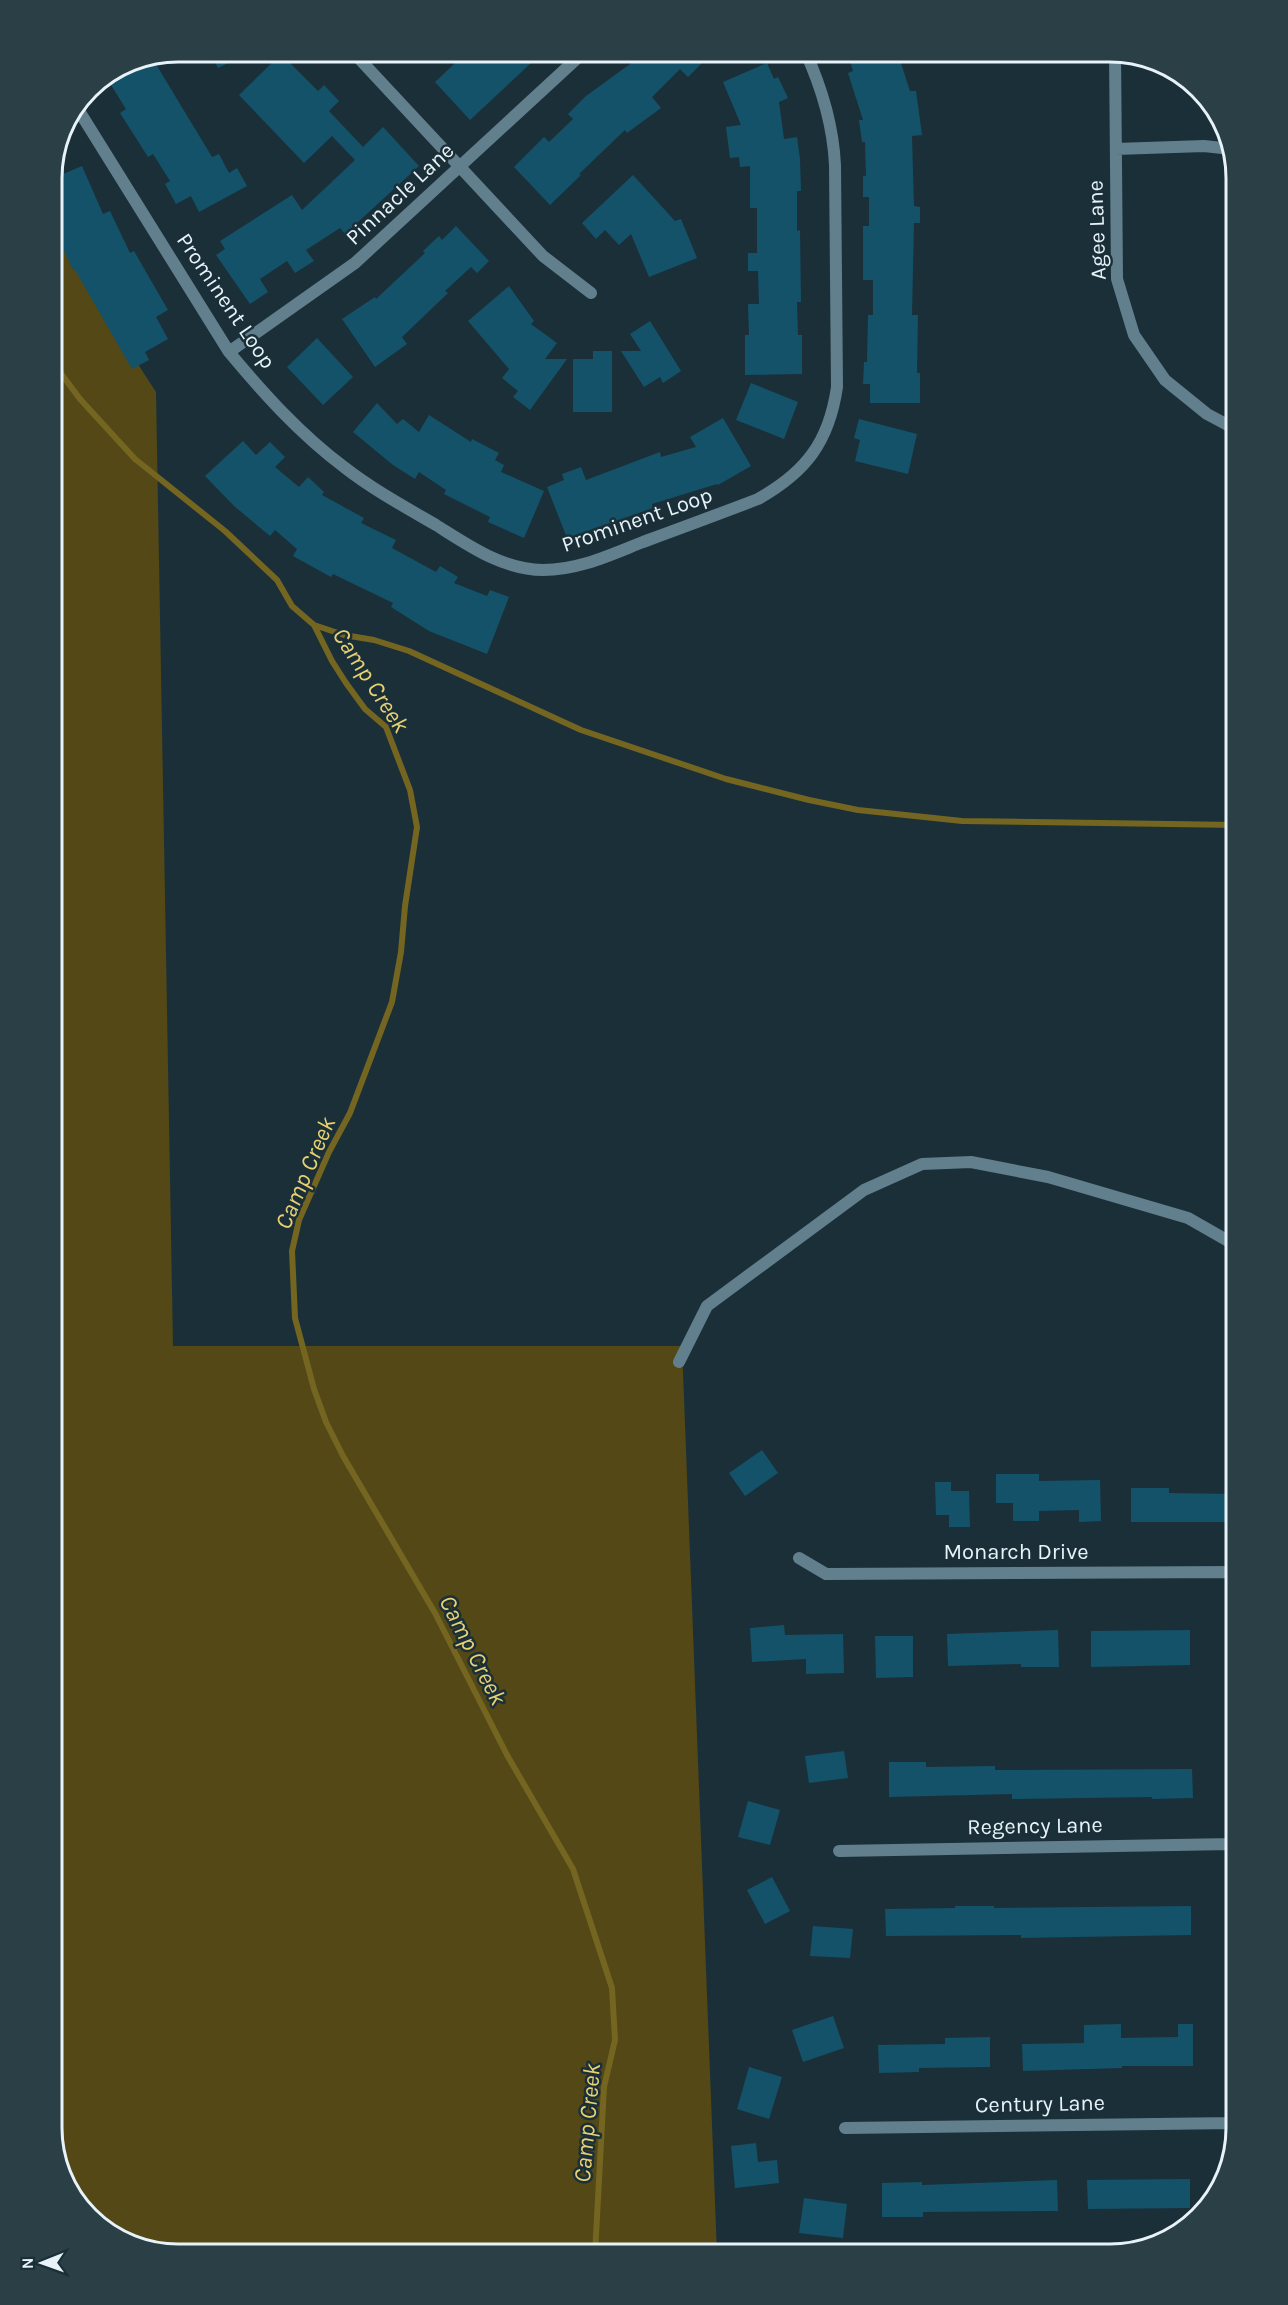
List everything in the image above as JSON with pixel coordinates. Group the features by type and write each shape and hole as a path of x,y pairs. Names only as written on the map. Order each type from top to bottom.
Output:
{"street":[{"path":"362,62 543,255 591,293"},
{"name":"Pinnacle Lane","path":"229,352 355,263 573,62"},
{"name":"Prominent Loop","path":"81,114 229,352 273,404 305,436 345,468 478,551 510,565 542,570 591,562 758,500 794,476 817,449 831,421 837,387 834,150 822,92 810,62"},
{"name":"Agee Lane","path":"1115,62 1117,279 1134,335 1165,380 1207,414 1226,424"},
{"path":"1116,149 1204,146 1223,148"},
{"path":"679,1362 707,1306 864,1190 922,1164 971,1162 1048,1177 1188,1218 1226,1240"},
{"name":"Monarch Drive","path":"799,1558 826,1574 1226,1572"},
{"name":"Regency Lane","path":"839,1851 1226,1844"},
{"name":"Century Lane","path":"845,2128 1226,2127"}],"shaded area":[{"path":"62,247 156,392 173,1346 682,1346 717,2244 170,2243 141,2237 113,2224 101,2215 77,2185 65,2157 62,2135"}],"building":[{"path":"215,62 230,62 218,68"},
{"path":"273,62 289,62 318,91 324,85 339,101 329,111 363,147 383,127 419,166 345,234 340,228 306,250 314,261 295,273 287,261 260,279 268,292 250,304 216,255 225,249 220,241 292,195 302,210 355,160 332,136 304,163 239,95"},
{"path":"456,62 532,62 470,120 435,82"},
{"path":"633,62 703,62 688,77 680,69 652,97 661,108 627,133 625,130 550,205 514,167 544,137 549,142 573,119 568,114 586,96"},
{"path":"850,62 901,62 910,91 916,91 922,135 912,136 914,206 920,207 920,223 914,223 912,315 918,315 917,373 920,373 920,403 870,403 870,384 863,384 864,362 867,362 868,315 873,315 873,280 863,280 863,226 869,226 869,197 863,197 863,176 866,176 865,142 862,142 859,120 863,120 848,73 853,71"},
{"path":"767,63 774,79 778,77 788,98 779,102 784,139 797,137 800,159 801,191 797,191 797,231 800,230 801,302 797,302 798,335 802,335 802,374 745,375 745,335 749,335 748,304 759,304 758,271 748,271 748,253 757,253 757,208 750,208 750,166 740,167 739,157 730,158 726,127 741,125 723,82"},
{"path":"156,64 212,157 219,154 229,173 237,168 247,186 199,212 191,196 176,204 165,184 170,181 153,154 148,157 120,113 126,109 110,83 133,70"},
{"path":"82,166 103,214 110,211 130,253 134,251 168,310 156,317 168,339 145,352 149,360 132,369 73,270 62,247 62,174"},
{"path":"633,175 675,221 681,219 697,258 649,277 631,234 619,245 605,230 596,239 582,223"},
{"path":"456,226 489,261 477,273 471,267 445,291 448,293 402,337 407,344 375,367 342,319 375,297 376,299 425,253 423,251 439,236 442,240"},
{"path":"509,286 534,321 531,324 557,343 545,359 567,359 530,410 513,397 518,391 502,378 509,369 468,321"},
{"path":"650,321 681,371 663,383 660,377 644,387 621,351 641,351 630,334"},
{"path":"317,338 353,377 323,405 287,367"},
{"path":"593,351 612,351 612,412 573,412 573,359 593,359"},
{"path":"751,383 798,402 784,439 736,420"},
{"path":"377,403 397,424 403,419 419,432 429,415 471,442 472,439 499,453 495,460 504,465 501,472 544,491 524,538 488,522 490,517 444,494 446,490 419,472 415,479 393,465 353,432"},
{"path":"723,418 751,466 718,485 652,504 653,508 567,538 547,487 564,480 562,474 581,467 586,480 660,452 661,457 696,447 690,437"},
{"path":"859,419 917,434 908,474 855,461 860,440 854,438"},
{"path":"243,441 256,455 270,442 285,457 275,467 299,487 308,477 324,492 322,495 364,518 361,523 396,540 392,548 436,572 440,566 458,577 454,583 487,596 490,590 509,597 487,654 429,631 391,607 393,603 333,574 331,577 293,556 297,549 275,530 270,536 234,506 205,476"},
{"path":"762,1450 778,1473 745,1496 729,1473"},
{"path":"996,1474 1039,1474 1039,1481 1100,1480 1101,1521 1079,1522 1079,1510 1039,1511 1039,1521 1013,1521 1013,1503 996,1503"},
{"path":"935,1482 951,1482 951,1491 969,1491 970,1527 949,1527 949,1515 936,1515"},
{"path":"1131,1488 1169,1488 1169,1493 1226,1494 1226,1522 1131,1522"},
{"path":"784,1625 785,1635 843,1634 844,1673 806,1674 806,1659 752,1662 750,1628"},
{"path":"1058,1630 1059,1667 1021,1667 1021,1664 948,1666 947,1634"},
{"path":"1190,1630 1190,1665 1091,1667 1091,1631"},
{"path":"875,1636 913,1636 913,1677 876,1678"},
{"path":"844,1751 848,1778 809,1783 805,1756"},
{"path":"889,1762 926,1762 926,1767 995,1766 995,1770 1192,1769 1193,1798 1012,1799 1012,1794 889,1797"},
{"path":"748,1801 780,1810 770,1845 738,1837"},
{"path":"772,1877 790,1911 765,1924 747,1890"},
{"path":"955,1906 994,1906 994,1908 1191,1906 1191,1935 1021,1938 1021,1935 886,1936 885,1909 955,1908"},
{"path":"813,1926 853,1929 850,1958 810,1956"},
{"path":"833,2016 844,2048 803,2062 792,2030"},
{"path":"1121,2024 1121,2038 1178,2037 1178,2024 1193,2024 1193,2066 1122,2066 1122,2068 1023,2071 1022,2044 1084,2043 1084,2025"},
{"path":"990,2037 990,2067 919,2068 919,2072 879,2073 878,2045 945,2044 945,2038"},
{"path":"749,2067 782,2077 769,2119 737,2109"},
{"path":"756,2143 758,2162 777,2160 779,2183 735,2188 731,2146"},
{"path":"1190,2179 1190,2208 1088,2209 1087,2180"},
{"path":"1057,2180 1058,2211 923,2212 923,2217 882,2217 882,2183 922,2182 922,2185"},
{"path":"804,2198 847,2204 843,2238 799,2233"}],"waterway":[{"name":"Camp Creek","path":"62,375 80,399 135,459 225,531 277,580 292,606 314,625 332,661 365,709 386,727 410,790 417,827 405,906 401,952 392,1002 350,1113 329,1152 299,1220 292,1251 295,1318 314,1389 326,1422 343,1456 435,1613 507,1755 573,1869 612,1988 615,2040 604,2087 596,2243"},
{"path":"314,625 409,651 581,730 726,779 809,800 858,810 962,821 1226,825"}]}
